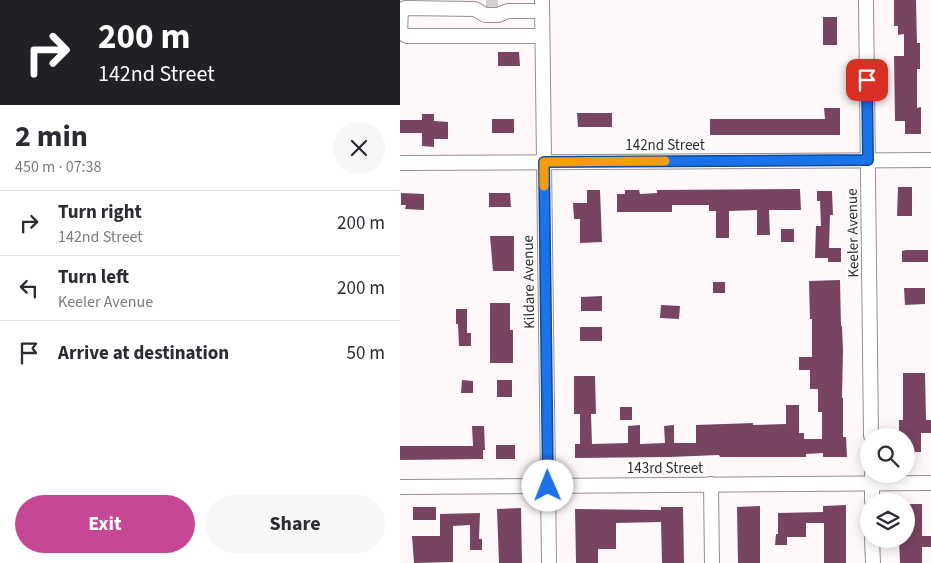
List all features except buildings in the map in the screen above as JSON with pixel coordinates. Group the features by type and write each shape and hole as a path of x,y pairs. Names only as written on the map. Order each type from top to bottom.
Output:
{"street":[{"name":"Keeler Avenue","path":"866,0 871,428"},
{"path":"542,6 404,8 400,13 400,32 407,36 542,36"},
{"name":"Kildare Avenue","path":"542,6 549,563"},
{"name":"142nd Street","path":"400,163 931,160"},
{"name":"143rd Street","path":"400,487 711,484 860,479"},
{"name":"143rd Street","path":"915,482 931,483"},
{"path":"711,484 712,563"},
{"path":"872,548 873,563"}],"tunnel":[{"path":"486,6 498,6"}],"slow traffic":[{"path":"544,186 544,162 665,161"}],"route":[{"path":"548,486 544,162 868,160 867,80"}]}
